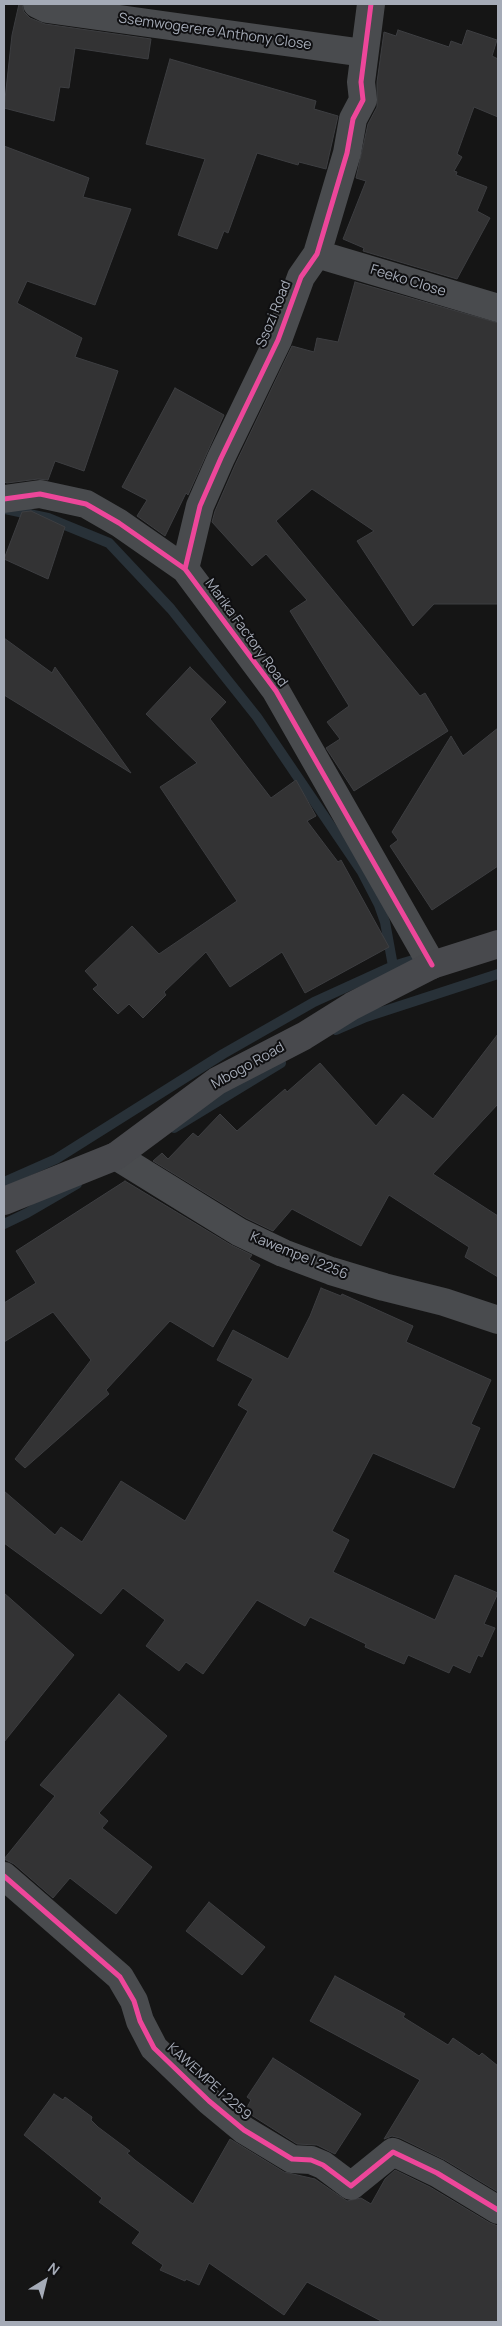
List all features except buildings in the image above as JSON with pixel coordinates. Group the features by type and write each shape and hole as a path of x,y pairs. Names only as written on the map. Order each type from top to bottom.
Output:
{"street":[{"name":"Ssemwogerere Anthony Close","path":"37,4 46,9 364,53"},
{"name":"Ssozi Road","path":"185,568 200,506 220,458 278,340 301,277 318,254 347,153 353,119 362,100 361,82 371,4"},
{"name":"Feeko Close","path":"318,254 498,308"},
{"name":"Marika Factory Road","path":"4,500 40,494 86,504 119,522 185,568 276,691 432,965"},
{"name":"Mbogo Road","path":"4,1200 116,1156 217,1081 304,1036 352,1006 432,965 498,944"},
{"name":"Kawempe I 2256","path":"116,1156 240,1232 283,1253 331,1271 444,1302 498,1320"},
{"name":"KAWEMPE I 2259","path":"4,1876 120,1977 134,2001 140,2021 154,2048 209,2101 244,2130 292,2159 311,2160 323,2165 351,2186 393,2152 437,2172 498,2210"}],"waterway":[{"path":"5,509 48,518 109,543 171,609 257,717 362,872 379,905 385,922 393,966"},
{"path":"4,1182 56,1159 223,1054 314,1002 393,966 423,957"},
{"path":"336,1030 366,1017 498,974"},
{"path":"174,1128 281,1063"},
{"path":"4,1224 77,1184"}],"cycle path":[{"path":"185,569 200,506 278,340 301,277 317,254 347,153 353,119 363,100 361,82 371,4"},
{"path":"4,499 40,494 86,504 119,523 185,569 276,691 432,965"},
{"path":"4,1876 120,1977 134,2001 140,2021 154,2048 209,2101 244,2130 292,2159 311,2160 323,2165 351,2186 393,2152 437,2173 498,2210"}]}
